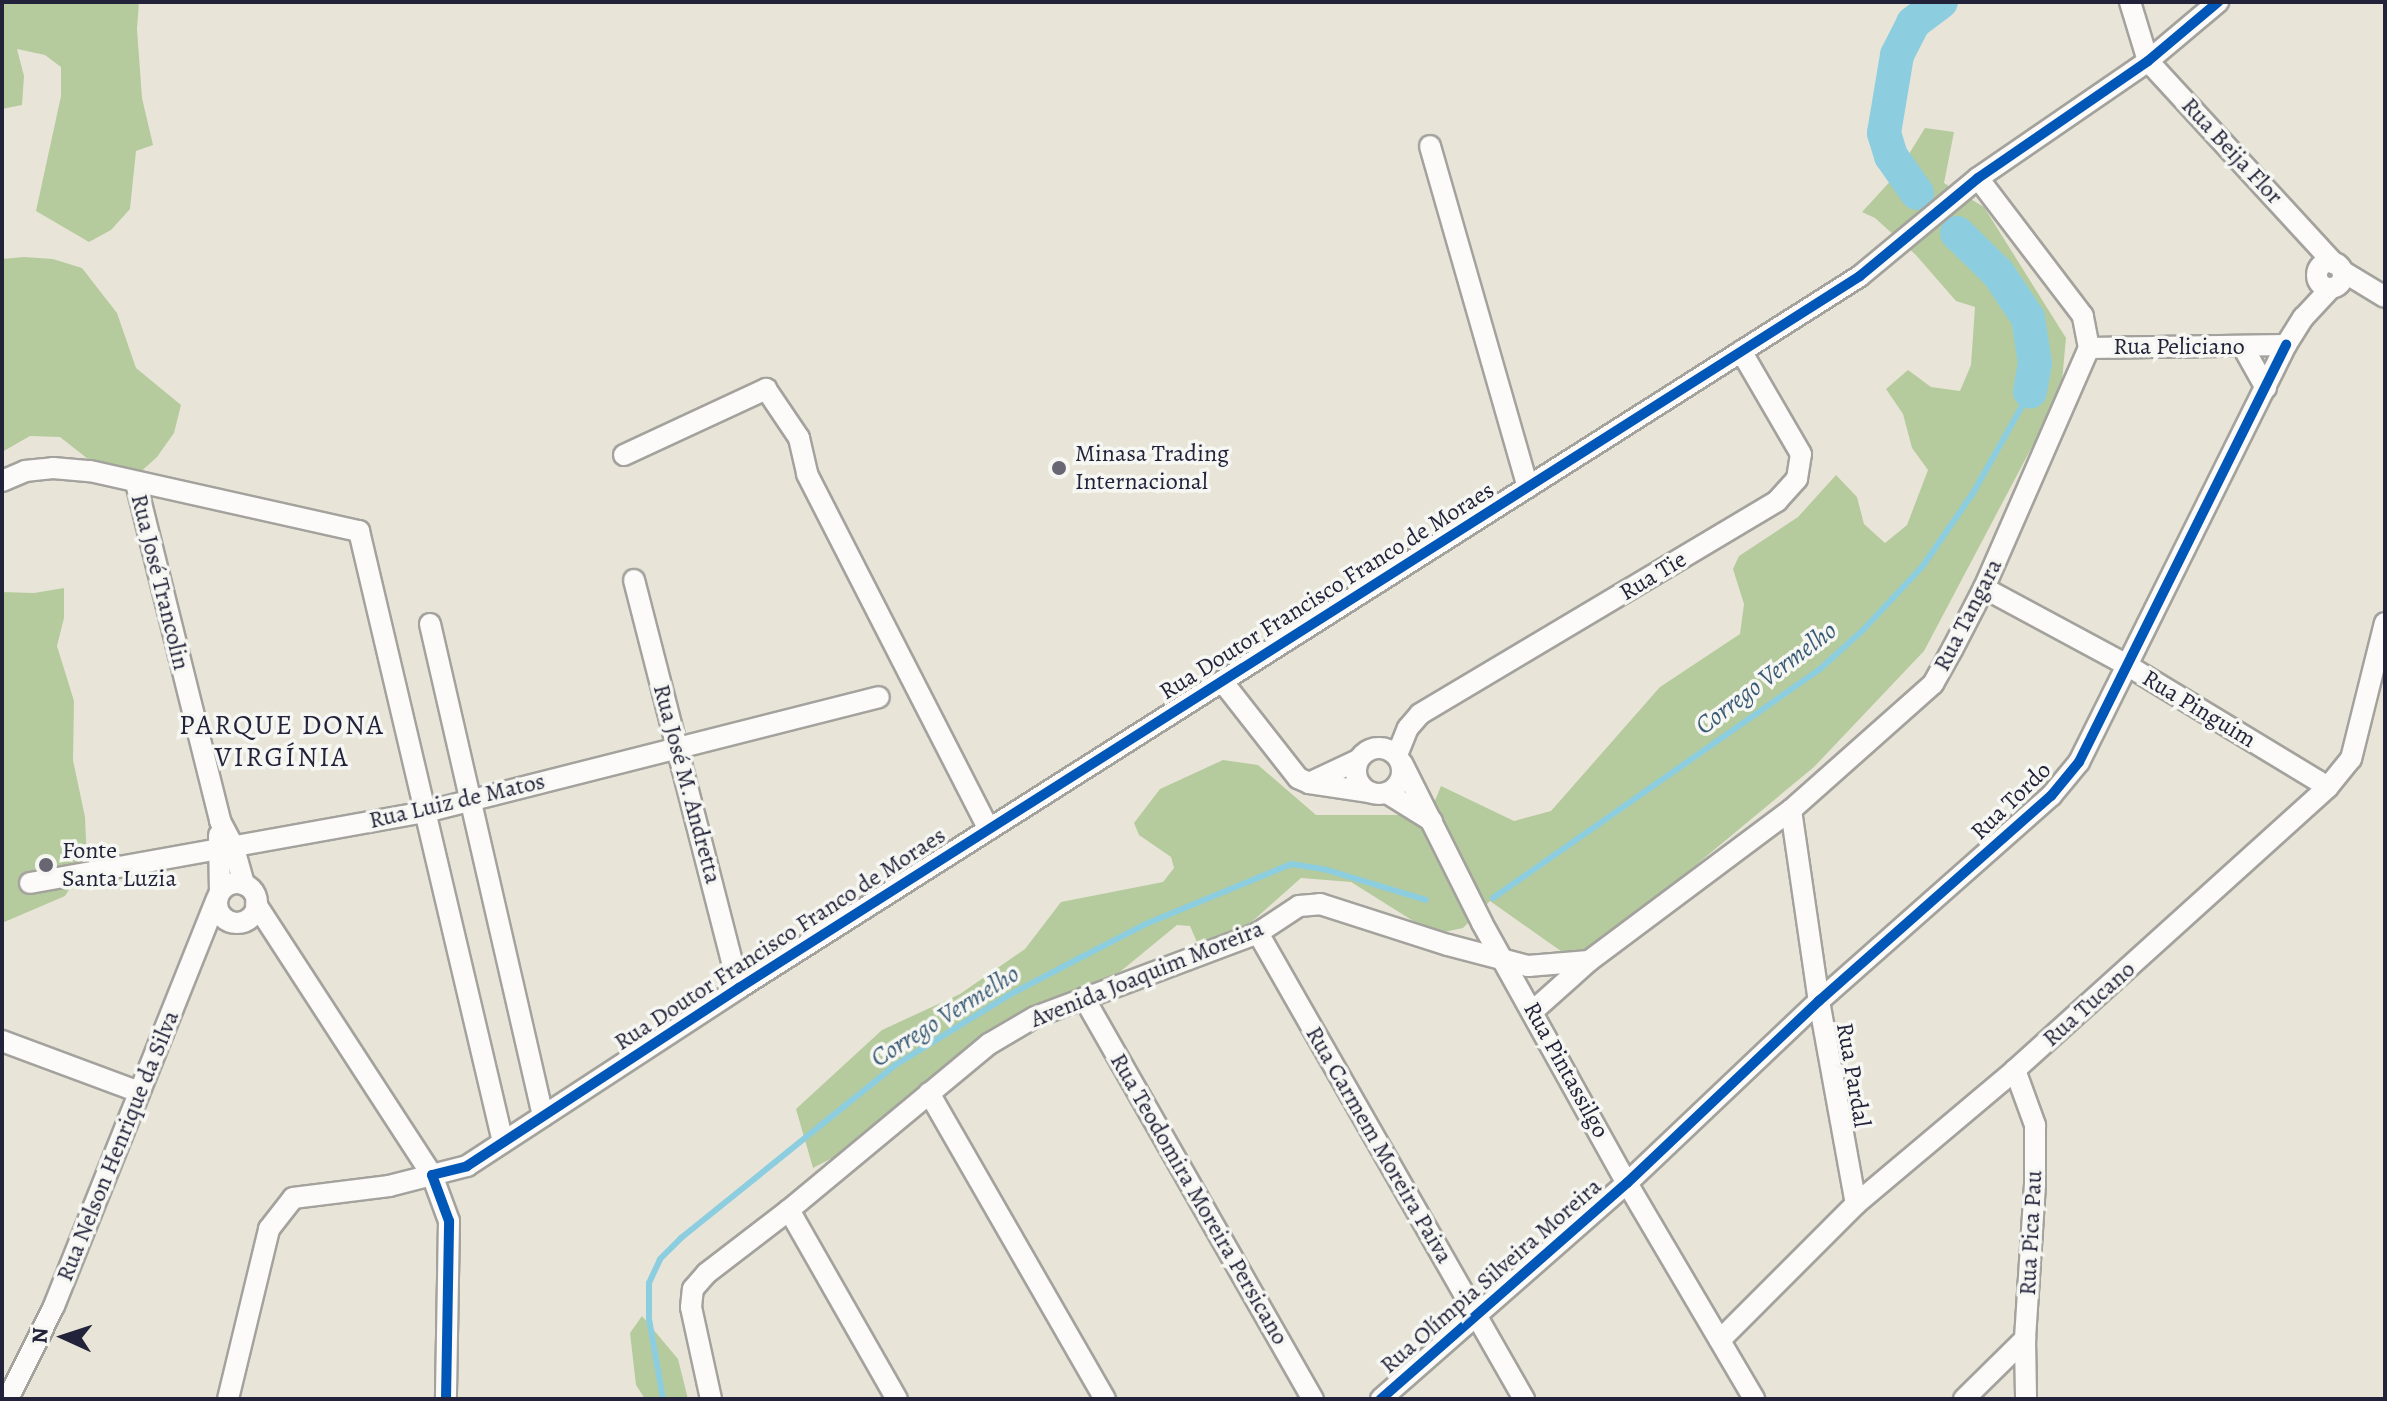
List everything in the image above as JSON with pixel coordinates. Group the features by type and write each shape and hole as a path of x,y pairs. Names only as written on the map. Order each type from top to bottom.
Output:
{"street":[{"path":"2130,2 2148,61"},
{"name":"Rua Doutor Francisco Franco de Moraes","path":"228,1399 269,1229 293,1198 389,1186 467,1166 739,988 1860,276 1978,178 2148,61 2218,2"},
{"name":"Rua Beija Flor","path":"2148,61 2316,242 2330,275"},
{"path":"1430,146 1528,487"},
{"path":"1978,178 2083,316 2089,348"},
{"path":"2286,345 2330,275 2385,298"},
{"path":"2211,344 2266,334 2302,320"},
{"name":"Rua Peliciano","path":"2089,348 2286,345"},
{"name":"Rua Tordo","path":"1627,1183 1819,1001 2051,796 2079,762 2286,345"},
{"path":"2243,347 2266,388"},
{"name":"Rua Tangara","path":"1533,1011 1589,961 1791,810 1933,684 1984,588 2089,348"},
{"name":"Rua Tie","path":"1399,759 1408,728 1420,714 1765,508 1797,479 1801,454 1741,351"},
{"path":"624,455 766,389 799,438 807,474 989,829"},
{"path":"2,481 25,471 53,468 90,471 359,531 503,1142"},
{"name":"Rua José Trancolin","path":"136,483 225,846 244,884 251,888 244,915"},
{"name":"Rua José M. Andretta","path":"634,580 739,988"},
{"name":"Rua Pinguim","path":"1984,588 2125,664 2328,787"},
{"name":"Rua Tucano","path":"1720,1340 1856,1204 2015,1070 2328,787 2351,759 2385,623"},
{"path":"430,624 543,1116"},
{"path":"1222,681 1298,778 1309,783 1378,792 1400,781 1399,759 1381,747 1309,783"},
{"name":"Rua Luiz de Matos","path":"30,883 425,812 879,697"},
{"name":"Rua Pintassilgo","path":"1399,759 1482,923 1627,1183 1754,1399"},
{"path":"1358,760 1357,778 1432,821"},
{"name":"Rua Pardal","path":"1791,810 1819,1001 1856,1204"},
{"name":"Rua José Trancolin","path":"218,895 225,846"},
{"path":"244,884 235,882 218,895 217,908 244,915 280,941 432,1175 449,1221 446,1399"},
{"name":"Rua Nelson Henrique da Silva","path":"8,1399 54,1306 218,895"},
{"name":"Avenida Joaquim Moreira","path":"711,1399 691,1307 693,1289 707,1273 789,1210 989,1044 1035,1017 1258,933 1299,906 1320,904 1505,960 1548,967 1589,961"},
{"path":"203,934 244,915"},
{"path":"1448,945 1468,938 1482,923"},
{"name":"Rua Carmem Moreira Paiva","path":"1258,933 1524,1399"},
{"name":"Rua Teodomira Moreira Persicano","path":"1084,998 1313,1399"},
{"path":"2,1041 139,1092"},
{"name":"Rua Pica Pau","path":"2015,1070 2035,1125 2035,1184 2025,1339 2026,1399"},
{"path":"929,1093 1105,1399"},
{"name":"Rua Olímpia Silveira Moreira","path":"1381,1399 1627,1183"},
{"path":"789,1210 897,1399"},
{"path":"1964,1399 2025,1339"}],"green space":[{"path":"2,2 139,2 137,29 142,98 153,145 136,151 130,209 111,230 89,242 36,211 61,96 61,67 45,55 17,49 24,76 22,105 2,109"},
{"path":"1925,128 1954,132 1944,183 1984,207 2066,338 2061,392 1924,651 1814,767 1603,942 1568,956 1490,901 1463,928 1434,934 1351,882 1301,878 1219,951 1202,954 1190,926 1177,925 1121,971 992,1037 893,1126 813,1168 796,1109 882,1030 960,994 1025,949 1061,902 1163,882 1174,868 1171,857 1139,835 1134,823 1160,789 1223,760 1258,765 1316,815 1429,815 1441,786 1514,821 1551,811 1660,687 1740,634 1744,604 1733,569 1739,556 1798,517 1836,475 1857,497 1864,524 1885,543 1907,525 1928,470 1912,448 1903,414 1886,389 1908,370 1931,387 1960,391 1971,365 1975,307 1956,301 1915,254 1875,218 1862,212 1896,175"},
{"path":"2,259 53,259 82,268 117,313 136,368 181,405 174,433 157,457 136,476 107,474 60,437 30,436 2,452"},
{"path":"64,588 64,618 57,646 74,701 73,760 85,817 87,862 65,896 2,923 2,592 34,593"},
{"path":"642,1316 678,1359 688,1399 645,1399 636,1385 630,1333"}],"waterway":[{"path":"1917,193 1891,156 1884,133 1897,55 1913,23 1941,2"},
{"path":"1957,233 1998,273 2028,318 2035,363 2030,392"},
{"name":"Corrego Vermelho","path":"1493,898 1820,669 1863,630 1922,567 1973,493 2030,392"},
{"name":"Corrego Vermelho","path":"663,1399 649,1319 649,1283 660,1259 681,1238 897,1064 1009,995 1148,923 1291,864 1327,870 1426,900"}],"cycle path":[{"path":"446,1399 449,1221 432,1175 467,1166 739,988 1860,276 1978,178 2148,61 2218,2"},
{"path":"1381,1399 1627,1183 1819,1001 2051,796 2079,762 2286,345"}],"place":[{"name":"Minasa Trading Internacional","path":"1059,468"},
{"name":"Fonte Santa Luzia","path":"46,865"}],"district":[{"name":"PARQUE DONA VIRGÍNIA","path":"282,741"}]}
